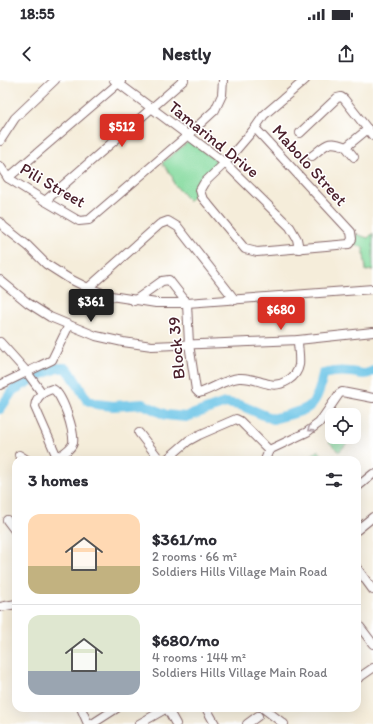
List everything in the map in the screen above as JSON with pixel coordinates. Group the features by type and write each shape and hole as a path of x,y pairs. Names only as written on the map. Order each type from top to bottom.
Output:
{"street":[{"path":"0,141 14,118 55,80"},
{"path":"45,200 184,80"},
{"name":"Pili Street","path":"0,166 8,178 79,221 89,220 215,110 222,95 223,80"},
{"path":"255,128 264,115 305,80"},
{"path":"8,178 118,81"},
{"name":"Tamarind Drive","path":"118,81 152,109 225,163 290,227 297,238 299,249"},
{"path":"300,133 337,98 341,97 373,136"},
{"name":"Mabolo Street","path":"255,128 351,232 352,239 349,244 257,252 245,249 202,197 200,190 204,183 225,163 255,128"},
{"path":"346,147 368,129"},
{"path":"312,156 332,142 346,147 354,157"},
{"path":"88,288 160,224 168,221 178,227 235,300"},
{"path":"1,226 28,246 46,264 68,278 88,288 111,296 134,301 187,303 373,289"},
{"path":"0,280 28,304 50,317 96,336 152,346 298,340 373,332"},
{"name":"Block 39","path":"134,301 162,281 169,280 187,303 189,344 196,390 199,393 210,390 237,378 246,378 277,385 285,383 293,376 299,366 298,340"},
{"path":"0,384 31,377 52,360 69,325"},
{"path":"0,342 31,377 42,393"},
{"path":"55,456 35,406 36,401 42,393 52,389 59,394 68,414 73,440 70,447 60,456"},
{"path":"267,456 270,450 312,428 323,417 342,392 373,398"},
{"path":"171,456 188,441 198,435 236,419 240,421 270,450"},
{"path":"139,433 157,456"},
{"path":"361,484 373,474"},
{"path":"361,527 373,517"},
{"path":"8,520 12,526"},
{"path":"361,572 370,581 373,590"},
{"path":"0,607 12,605"},
{"path":"361,628 373,644"},
{"path":"361,676 373,668"},
{"path":"83,712 88,724"},
{"path":"92,724 111,712"},
{"path":"140,724 160,712"},
{"path":"169,712 176,724"},
{"path":"208,712 215,724"},
{"path":"268,712 284,724"},
{"path":"247,724 258,716"}],"green space":[{"path":"189,141 219,163 189,201 174,184 172,176 162,163"},
{"path":"373,233 373,270 366,271 363,247 353,245 356,234 368,238"},
{"path":"331,444 346,444 339,452"},
{"path":"318,450 323,456 311,456"}],"waterway":[{"path":"0,409 13,390 42,374 57,368 65,368 70,372 87,400 96,404 113,406 143,404 166,415 186,417 225,403 240,405 273,419 307,408 313,402 318,393 323,374 332,372 352,372 364,374 373,371"}]}
